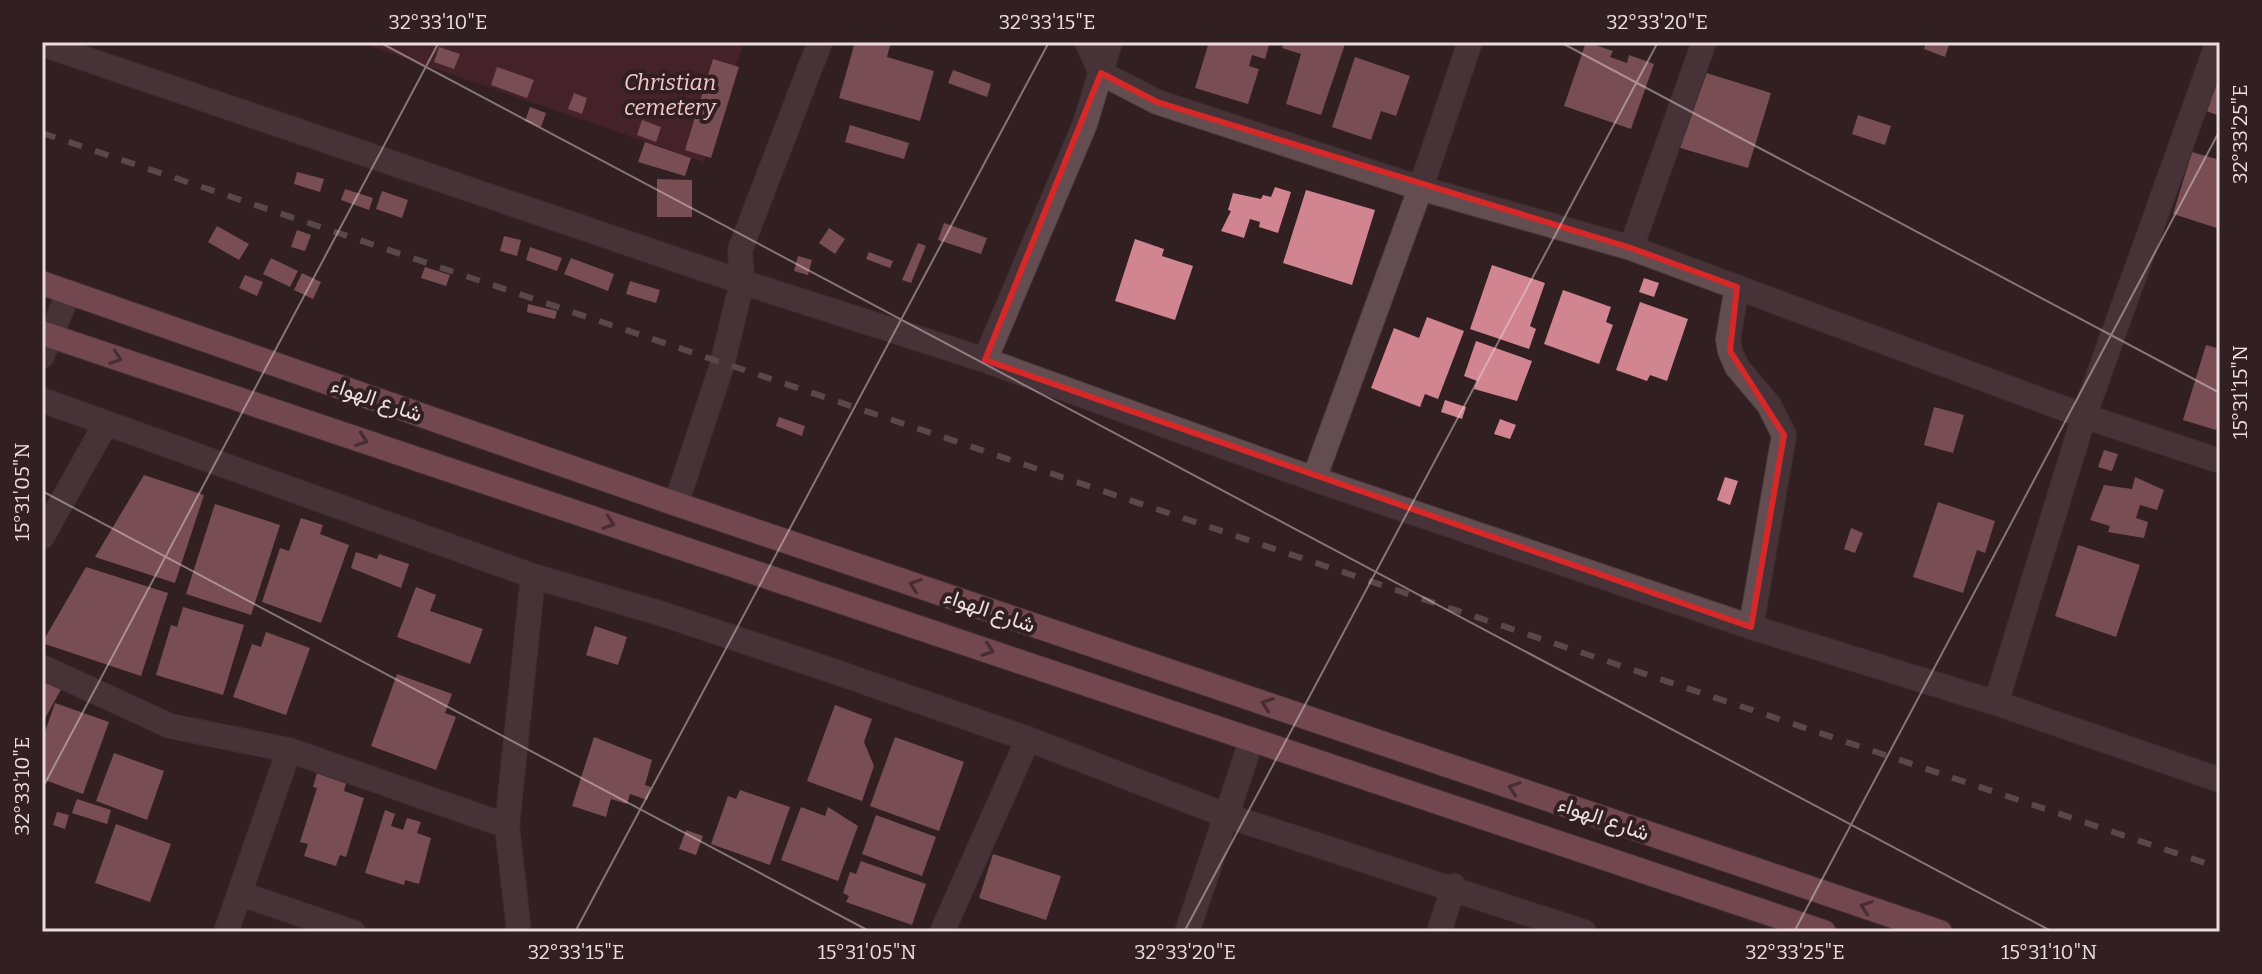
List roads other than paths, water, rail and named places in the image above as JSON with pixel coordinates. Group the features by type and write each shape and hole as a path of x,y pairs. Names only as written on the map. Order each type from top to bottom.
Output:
{"highway":[{"name":"شارع الهواء","path":"42,283 676,504 1940,932"},
{"name":"شارع الهواء","path":"45,342 1252,739 1824,932"}],"street":[{"path":"676,504 716,385 742,282 740,250 820,42"},
{"path":"1087,42 1101,73 1157,102 1420,188 1631,248 2084,416 2220,461"},
{"path":"985,360 1085,124 1110,42"},
{"path":"1101,73 1121,42"},
{"path":"1314,479 1470,42"},
{"path":"1631,248 1704,42"},
{"path":"1996,703 2084,416 2218,42"},
{"path":"42,44 742,282 985,360 1314,479 1751,627 1996,703 2220,780"},
{"path":"1737,287 1728,339 1730,351 1737,367 1769,405 1784,435 1751,627"},
{"path":"45,342 69,292"},
{"path":"42,400 533,576 666,615 1028,739 1225,815 1454,886 1584,932"},
{"path":"42,537 105,425"},
{"path":"519,932 507,826 533,576"},
{"path":"42,667 170,726 289,750 507,826"},
{"path":"942,932 1028,739"},
{"path":"1187,932 1252,739"},
{"path":"226,932 289,750"},
{"path":"1439,932 1454,886"},
{"path":"241,894 353,932"}],"railway":[{"path":"42,133 2220,868"}],"park label":[{"name":"Christian cemetery","path":"670,94"}]}
